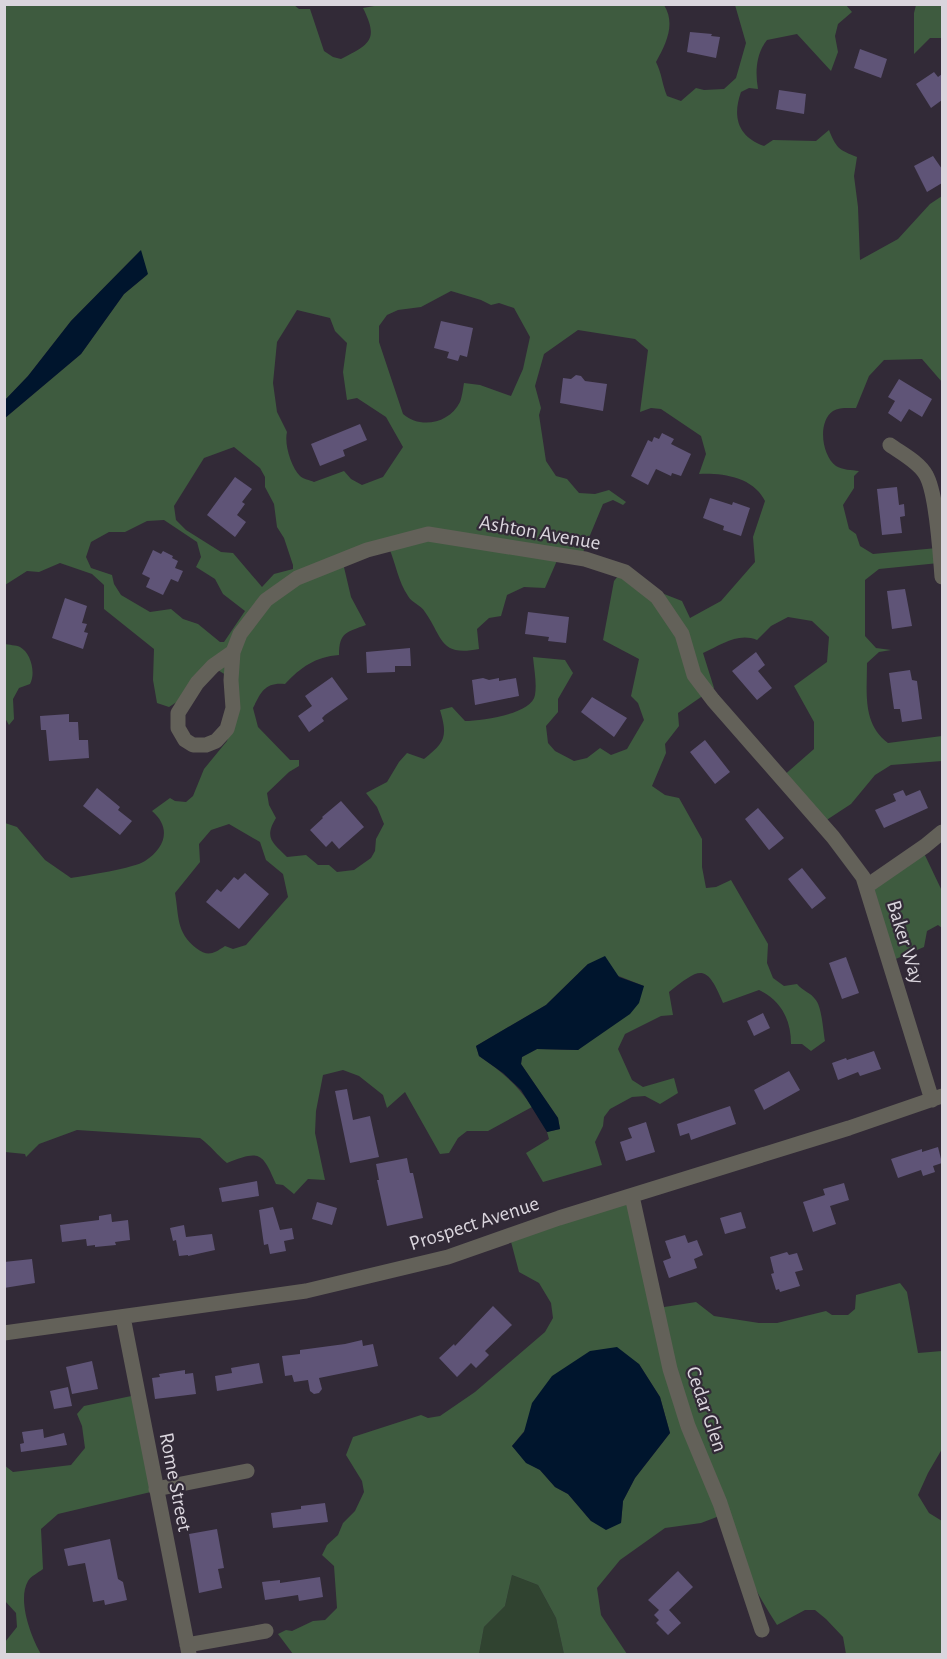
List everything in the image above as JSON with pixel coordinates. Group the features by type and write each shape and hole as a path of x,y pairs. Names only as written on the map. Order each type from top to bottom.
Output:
{"street":[{"path":"890,445 926,475 933,500 942,577"},
{"name":"Ashton Avenue","path":"232,652 213,666 197,683 178,713 178,728 185,740 194,745 206,745 216,741 227,729 233,708 232,652 240,634 266,600 297,578 367,550 428,534 585,559 625,572 657,597 682,634 694,675 713,700 833,837 863,877 867,886"},
{"name":"Baker Way","path":"937,1098 867,886 942,832"},
{"name":"Prospect Avenue","path":"4,1333 306,1291 448,1257 559,1218 849,1128 937,1098"},
{"name":"Cedar Glen","path":"632,1196 670,1369 688,1426 720,1503 762,1630"},
{"name":"Rome Street","path":"123,1317 188,1650"},
{"path":"156,1489 247,1471"},
{"path":"188,1650 266,1631"}],"green space":[{"path":"5,5 294,5 299,9 310,9 324,51 341,59 365,45 369,40 370,27 363,8 380,5 664,5 668,12 669,27 666,41 656,62 667,96 681,101 696,88 724,89 736,78 746,43 735,5 846,5 852,12 838,24 835,36 838,52 831,71 797,34 767,40 757,63 758,89 749,88 741,92 737,118 743,132 764,146 773,140 816,141 829,130 839,148 857,157 854,176 860,260 898,239 930,204 942,196 942,382 922,359 884,360 869,376 856,408 841,408 828,416 823,439 827,455 836,466 859,471 854,476 854,488 843,505 849,529 856,534 860,546 873,554 937,548 939,563 879,569 865,580 865,636 876,648 891,650 879,652 867,663 868,707 874,727 888,743 942,736 942,761 891,765 875,775 851,804 822,823 782,777 814,749 814,722 794,686 827,662 829,637 812,621 788,617 771,626 757,640 736,638 703,653 714,688 678,713 679,726 665,744 666,753 652,786 665,795 679,798 702,839 702,867 706,888 716,887 731,880 768,944 767,963 773,978 784,986 797,984 813,997 819,1007 825,1041 811,1051 802,1044 791,1044 787,1019 779,1005 767,994 759,990 723,1003 707,975 695,974 669,992 673,1015 661,1016 625,1034 618,1049 632,1080 643,1087 674,1078 678,1093 660,1104 645,1096 632,1097 610,1109 604,1117 603,1126 595,1142 602,1165 543,1182 526,1153 549,1139 547,1132 560,1129 558,1118 521,1064 522,1057 537,1049 578,1050 644,986 588,964 546,1005 476,1046 479,1056 508,1079 532,1107 488,1131 467,1131 458,1138 449,1153 440,1154 405,1092 387,1108 383,1095 359,1076 343,1070 323,1075 316,1111 315,1133 325,1180 308,1179 294,1194 283,1185 276,1184 267,1165 259,1157 247,1156 227,1163 200,1138 77,1130 39,1144 26,1157 25,1154 5,1152 5,823 17,827 45,860 71,878 139,864 152,856 164,838 162,824 152,811 170,798 186,802 193,796 204,769 227,741 236,710 234,680 208,664 183,698 169,707 157,703 153,680 154,649 104,609 104,585 92,574 60,563 39,572 27,571 5,585 5,418 81,354 124,294 147,275 140,251 71,321 28,376 5,400","holes":["451,291 491,305 499,303 514,308 530,337 523,369 511,396 480,385 464,383 460,402 449,415 442,419 434,422 418,422 403,414 379,342 379,326 387,315 398,310 421,307","297,310 330,318 335,331 347,343 343,372 347,400 357,398 386,417 403,447 383,477 362,485 351,479 344,471 314,482 303,478 297,472 289,455 286,443 287,432 277,412 273,383 277,342","578,330 635,339 648,350 640,412 651,408 661,409 701,436 706,454 699,474 718,474 736,478 753,487 765,501 753,537 755,562 721,601 690,618 682,601 618,576 614,581 603,640 639,659 631,696 638,703 644,720 627,749 611,755 600,748 587,758 574,761 555,751 548,743 546,726 558,712 558,699 573,673 565,660 533,657 536,681 532,702 516,712 483,720 465,721 452,707 440,710 444,733 436,748 424,759 407,753 387,782 366,793 377,807 384,824 376,839 375,851 371,858 354,870 337,872 329,865 318,865 306,855 287,857 271,839 272,825 276,818 269,805 267,793 289,772 299,766 299,760 290,760 258,727 253,708 261,693 268,686 285,684 309,664 339,655 339,647 345,634 366,625 351,597 343,563 389,548 405,590 423,610 444,643 456,650 479,649 477,629 489,618 501,616 507,595 524,587 545,588 559,556 581,557 603,504 613,500 623,505 626,502 609,490 595,494 579,493 567,479 556,476 546,461 539,415 541,408 535,386 544,354","234,447 260,468 265,477 265,487 274,504 277,527 284,538 293,569 274,574 262,587 233,553 221,552 186,530 176,520 174,506 204,458","164,520 197,542 201,557 196,567 215,579 223,594 245,611 224,642 220,642 198,624 183,619 171,609 150,612 121,595 114,584 112,575 91,568 86,557 91,542 109,532 125,532 147,521","229,824 260,842 266,860 283,874 288,897 246,945 233,949 225,946 214,953 207,953 196,948 182,930 175,893 200,862 199,844 211,830"]},
{"path":"916,5 942,5 942,38 930,38 914,54 914,13"},
{"path":"4,644 18,646 24,650 30,658 33,674 30,684 19,688 13,699 14,719 9,725 5,718"},
{"path":"922,849 942,891 942,928 938,925 927,931 924,947 891,961 866,887"},
{"path":"625,1199 658,1308 696,1302 714,1316 759,1323 777,1323 826,1311 832,1315 848,1315 855,1309 856,1295 900,1283 907,1292 918,1353 942,1351 942,1449 918,1495 929,1513 942,1521 942,1654 846,1654 843,1637 815,1610 805,1610 777,1625 746,1571 722,1515 701,1523 665,1528 620,1560 597,1588 601,1615 627,1654 564,1654 556,1618 538,1585 512,1575 505,1606 484,1627 479,1654 293,1654 278,1634 286,1630 292,1631 313,1621 325,1620 337,1608 334,1566 322,1555 327,1545 338,1535 343,1523 355,1511 364,1492 362,1481 346,1455 353,1437 421,1415 428,1418 440,1416 475,1392 545,1332 553,1318 551,1303 539,1283 519,1272 510,1238","holes":["589,1352 639,1364 660,1397 670,1433 635,1478 623,1501 621,1523 591,1521 568,1494 555,1487 540,1470 526,1462 512,1446"]},
{"path":"136,1395 155,1491 58,1514 41,1529 43,1569 28,1581 24,1598 33,1638 41,1654 5,1654 5,1642 17,1627 16,1613 5,1601 4,1465 13,1472 71,1465 85,1448 82,1426 77,1414 84,1406"},
{"path":"512,1575 538,1585 556,1618 564,1654 479,1654 484,1627 505,1606"}],"water":[{"path":"141,250 148,274 124,294 81,354 5,418 5,400 28,376 71,321"},
{"path":"605,956 619,977 644,986 639,1003 630,1014 578,1050 537,1049 522,1057 521,1064 558,1118 560,1129 547,1132 521,1090 503,1073 479,1056 476,1046 546,1005 588,964"},
{"path":"617,1347 639,1364 660,1397 670,1433 635,1478 623,1501 621,1523 606,1530 591,1521 568,1494 555,1487 540,1470 526,1463 512,1446 524,1432 532,1403 552,1376 590,1351"}],"building":[{"path":"690,32 720,37 716,58 687,52"},
{"path":"860,49 887,59 881,78 854,68"},
{"path":"934,72 938,77 942,74 942,100 931,108 916,84"},
{"path":"779,90 806,94 804,114 776,109"},
{"path":"933,156 942,169 942,183 927,192 914,166"},
{"path":"441,321 473,328 467,357 460,355 458,361 447,358 449,352 434,348"},
{"path":"576,375 581,376 585,381 607,384 603,411 560,403 563,378 571,379"},
{"path":"899,379 932,399 922,417 909,409 901,422 888,413 895,401 888,397"},
{"path":"360,424 367,440 343,450 345,456 320,466 311,444"},
{"path":"662,433 674,439 671,444 691,454 681,476 672,473 671,476 656,469 648,485 631,476 648,440 652,442 654,437 659,439"},
{"path":"235,477 252,489 242,502 245,504 237,515 246,522 235,537 207,515"},
{"path":"897,487 899,505 904,504 905,516 900,517 902,533 882,535 877,489"},
{"path":"710,498 750,508 741,536 723,530 724,526 703,518"},
{"path":"153,550 161,554 163,551 173,556 172,558 178,561 175,568 183,571 178,582 171,579 163,595 146,587 150,578 142,574"},
{"path":"905,589 912,626 892,629 887,591"},
{"path":"65,598 87,606 82,623 87,624 84,632 88,633 83,649 52,638"},
{"path":"528,612 569,617 566,643 548,641 549,637 525,634"},
{"path":"410,648 411,666 395,666 395,672 367,673 366,652"},
{"path":"756,652 765,665 758,671 772,688 757,700 732,671"},
{"path":"910,670 912,680 917,681 922,719 902,722 900,709 894,709 889,673"},
{"path":"332,677 348,699 325,715 322,718 324,721 309,732 298,716 312,706 305,696"},
{"path":"483,678 489,680 499,678 499,681 516,678 519,696 475,705 472,680"},
{"path":"592,697 627,718 614,737 581,712"},
{"path":"69,714 69,722 78,722 79,740 88,740 89,758 49,761 46,730 41,730 40,716"},
{"path":"705,740 730,772 715,784 690,752"},
{"path":"97,788 120,807 118,810 132,821 120,835 83,806"},
{"path":"903,790 906,796 920,790 928,808 884,828 875,810 896,801 893,794"},
{"path":"341,801 364,827 339,849 332,841 326,847 310,830"},
{"path":"758,808 784,838 769,850 745,819"},
{"path":"802,868 826,898 812,909 788,879"},
{"path":"245,873 269,894 239,929 206,902 217,889 221,892 234,877 238,880"},
{"path":"846,957 859,993 842,999 829,963"},
{"path":"763,1013 770,1028 754,1036 747,1021"},
{"path":"874,1051 881,1069 860,1076 858,1072 838,1080 832,1063"},
{"path":"789,1071 800,1090 764,1110 754,1090"},
{"path":"347,1089 353,1120 370,1116 379,1157 350,1163 335,1091"},
{"path":"730,1106 736,1124 691,1140 689,1133 680,1136 677,1124"},
{"path":"646,1122 655,1152 626,1161 620,1142 632,1138 628,1128"},
{"path":"938,1147 942,1163 933,1166 935,1172 923,1176 921,1170 898,1178 891,1159 922,1149 922,1152"},
{"path":"407,1158 410,1173 413,1173 423,1218 387,1226 377,1180 379,1180 376,1164"},
{"path":"257,1181 259,1196 222,1202 219,1188"},
{"path":"844,1183 849,1200 830,1206 836,1224 813,1232 803,1202 825,1195 823,1189"},
{"path":"317,1202 337,1208 332,1225 312,1219"},
{"path":"273,1207 280,1230 292,1228 294,1239 284,1241 286,1251 270,1254 268,1244 264,1245 259,1210"},
{"path":"741,1212 746,1228 725,1234 720,1218"},
{"path":"111,1214 112,1222 128,1220 130,1240 115,1242 116,1245 95,1247 95,1245 87,1246 86,1239 62,1242 60,1225 99,1220 99,1216"},
{"path":"184,1225 186,1237 212,1234 215,1250 179,1256 176,1240 173,1241 170,1228"},
{"path":"685,1235 688,1243 697,1240 703,1255 694,1259 697,1268 669,1278 663,1261 671,1258 665,1241"},
{"path":"787,1252 789,1255 797,1253 803,1270 795,1272 800,1286 780,1292 779,1289 776,1290 771,1274 774,1273 770,1257"},
{"path":"32,1259 35,1283 4,1288 4,1262"},
{"path":"493,1306 512,1325 485,1351 489,1355 476,1368 471,1363 457,1377 439,1358 454,1344 455,1346"},
{"path":"362,1340 363,1346 373,1344 378,1366 319,1378 322,1389 319,1393 314,1394 310,1391 308,1380 294,1382 292,1375 285,1376 282,1356 300,1354 300,1350"},
{"path":"92,1361 98,1389 72,1394 66,1367"},
{"path":"259,1363 263,1383 217,1391 215,1376 232,1373 231,1368"},
{"path":"185,1370 185,1374 193,1373 196,1394 155,1399 152,1378 160,1377 159,1374"},
{"path":"68,1387 72,1406 54,1409 50,1391"},
{"path":"43,1429 44,1438 64,1433 67,1445 21,1452 20,1444 24,1443 22,1432"},
{"path":"325,1503 328,1522 273,1528 271,1513"},
{"path":"217,1529 224,1568 218,1569 222,1588 199,1593 189,1534"},
{"path":"110,1539 118,1579 123,1582 127,1600 105,1605 104,1600 93,1602 85,1563 68,1566 64,1549"},
{"path":"678,1571 693,1587 669,1610 681,1623 668,1635 656,1623 659,1620 654,1615 659,1610 648,1600"},
{"path":"320,1577 323,1597 299,1601 298,1595 265,1600 262,1582 280,1580 280,1583"}]}
